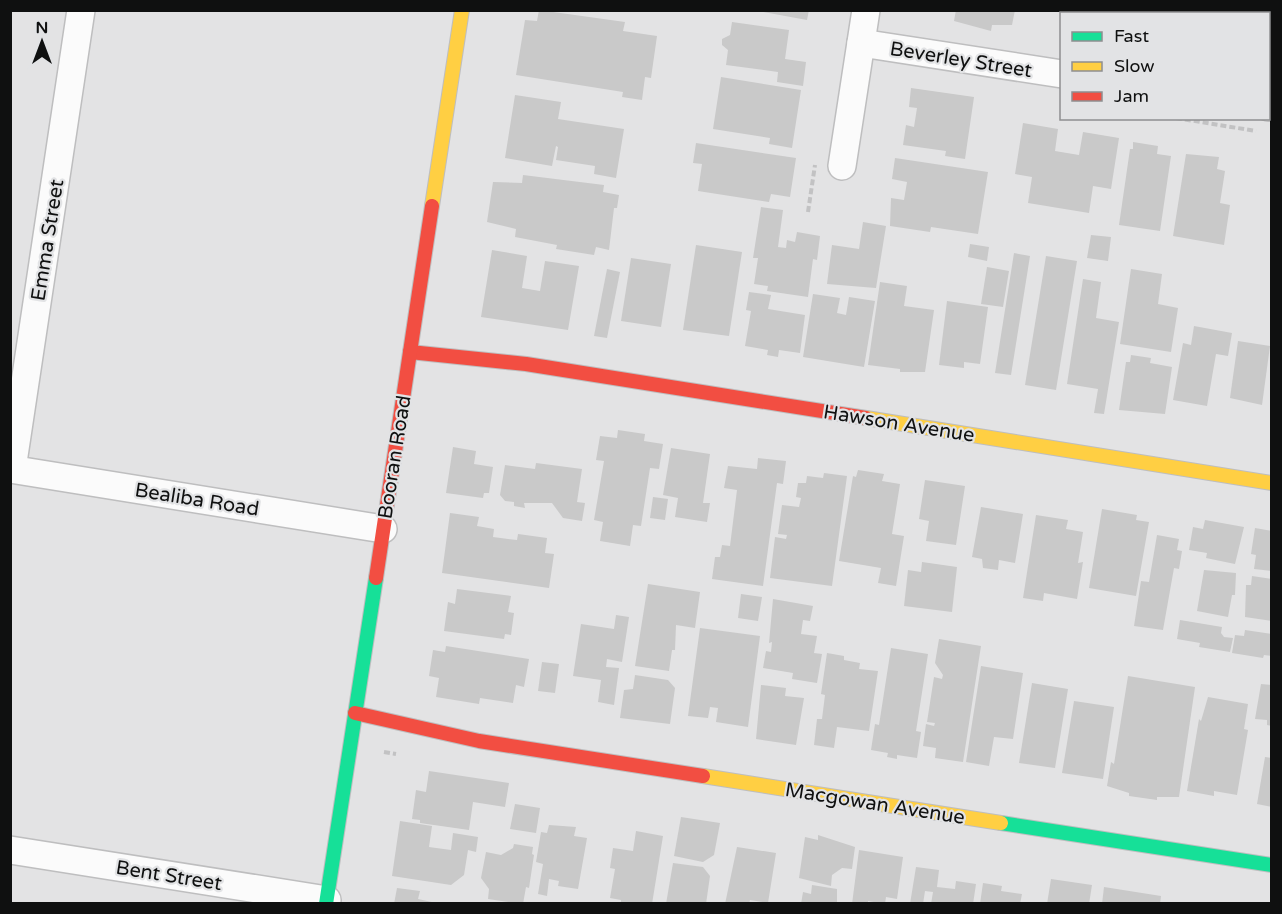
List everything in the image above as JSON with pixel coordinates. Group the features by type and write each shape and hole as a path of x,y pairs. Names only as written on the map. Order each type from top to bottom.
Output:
{"street":[{"name":"Emma Street","path":"11,469 81,10"},
{"name":"Booran Road","path":"327,902 462,10"},
{"path":"842,166 866,10"},
{"name":"Beverley Street","path":"861,43 1060,75"},
{"name":"Hawson Avenue","path":"411,345 446,343 526,364 1272,483"},
{"name":"Bealiba Road","path":"11,469 383,529"},
{"name":"Macgowan Avenue","path":"354,721 387,736 479,741 1272,865"},
{"name":"Bent Street","path":"10,850 327,902"}],"building":[{"path":"539,10 625,22 623,31 657,36 651,78 645,77 642,100 622,97 623,92 516,75 525,20 537,21"},
{"path":"753,10 809,10 807,20"},
{"path":"956,10 1015,10 1012,25 992,25 991,31 954,21"},
{"path":"1122,10 1172,10 1172,12 1122,12"},
{"path":"1197,10 1246,10 1246,12 1197,12"},
{"path":"732,22 789,30 785,59 806,62 803,86 777,82 778,72 726,65 728,50 722,45 722,39 730,35"},
{"path":"721,77 801,90 792,148 769,144 770,138 713,129"},
{"path":"911,88 974,97 965,159 945,156 946,151 903,145 906,125 914,127 917,108 909,107"},
{"path":"515,95 561,102 558,119 624,129 616,178 594,174 595,166 556,160 558,147 556,146 552,166 505,158"},
{"path":"1023,123 1058,129 1055,151 1079,155 1083,132 1119,138 1111,189 1093,186 1089,213 1028,203 1032,177 1015,174"},
{"path":"1133,142 1158,146 1157,154 1171,156 1160,231 1119,225"},
{"path":"696,143 796,158 790,197 771,194 769,202 698,191 702,164 693,163"},
{"path":"1186,154 1219,157 1217,169 1225,171 1220,203 1230,205 1224,245 1173,236"},
{"path":"895,158 988,172 978,234 931,227 930,232 890,226 891,198 904,200 907,182 892,179"},
{"path":"523,175 604,185 603,192 619,195 617,208 614,208 609,250 596,247 594,255 556,249 557,245 515,237 516,229 487,222 493,182 522,183"},
{"path":"761,207 783,210 778,247 786,248 787,240 795,242 797,232 820,236 817,260 813,259 808,297 767,291 768,286 754,284 758,258 753,258"},
{"path":"863,222 886,226 876,288 827,284 832,245 859,249"},
{"path":"1091,235 1111,237 1108,261 1087,258"},
{"path":"970,244 989,247 987,261 968,257"},
{"path":"696,245 742,252 729,336 683,330"},
{"path":"492,250 527,256 522,288 540,291 545,261 579,266 568,330 481,317"},
{"path":"1014,253 1030,256 1011,375 995,373"},
{"path":"1046,256 1077,261 1056,390 1025,385"},
{"path":"631,258 671,264 661,327 621,321"},
{"path":"987,267 1009,271 1003,307 981,304"},
{"path":"607,269 620,272 607,338 594,336"},
{"path":"1131,269 1162,274 1158,304 1178,308 1171,352 1120,344"},
{"path":"1083,279 1101,282 1096,318 1119,322 1104,414 1094,413 1098,389 1067,384"},
{"path":"880,282 907,286 904,306 934,310 925,372 900,372 900,369 868,365"},
{"path":"749,292 771,295 768,309 805,315 800,353 779,350 778,357 767,355 768,350 745,346 751,311 746,310"},
{"path":"813,294 840,298 837,313 846,315 849,297 875,301 864,367 803,357"},
{"path":"947,301 988,307 980,364 964,362 964,368 939,365"},
{"path":"1194,326 1232,333 1228,356 1216,354 1207,406 1173,400 1183,343 1191,345"},
{"path":"1238,341 1270,346 1262,405 1230,398"},
{"path":"1131,355 1151,358 1150,363 1172,367 1165,414 1119,410 1126,362 1130,362"},
{"path":"618,430 645,434 644,441 663,444 659,469 650,468 641,526 633,525 630,546 600,541 603,522 594,520 604,461 596,460 600,436 617,438"},
{"path":"453,447 476,451 474,464 493,467 489,493 484,493 483,498 446,493"},
{"path":"671,448 710,454 703,503 710,503 707,522 675,517 678,498 663,495"},
{"path":"758,458 786,461 783,484 777,483 763,586 712,579 715,557 720,557 722,545 730,546 737,490 724,488 728,466 757,469"},
{"path":"536,463 582,469 577,502 585,503 582,521 563,518 552,503 524,503 525,508 514,506 514,502 505,501 500,495 505,465 535,469"},
{"path":"858,470 884,474 882,481 900,484 892,534 904,536 896,586 878,583 881,568 839,561 853,476 856,477"},
{"path":"824,473 847,476 832,586 770,578 775,537 786,539 787,535 778,534 782,505 799,507 801,498 796,497 798,483 806,483 807,476 823,478"},
{"path":"925,480 965,486 956,545 926,541 929,521 919,519"},
{"path":"653,497 668,499 665,520 650,518"},
{"path":"981,507 1023,514 1015,563 999,560 998,570 983,568 982,559 972,557"},
{"path":"1102,509 1137,515 1136,520 1149,522 1136,596 1089,588"},
{"path":"450,513 479,517 477,526 494,529 493,537 517,540 518,534 547,538 545,553 554,554 549,588 442,573"},
{"path":"1036,515 1068,520 1066,529 1083,532 1078,563 1083,562 1077,599 1044,593 1043,601 1023,598"},
{"path":"1205,520 1244,527 1235,564 1206,558 1207,553 1189,550 1193,527 1203,529"},
{"path":"1255,528 1272,531 1272,571 1254,569 1256,555 1251,554"},
{"path":"1157,535 1179,539 1177,550 1182,551 1179,569 1174,568 1163,630 1134,626 1141,581 1149,582"},
{"path":"922,562 957,567 952,612 904,606 908,570 921,572"},
{"path":"1204,570 1236,573 1235,595 1232,595 1228,617 1197,611"},
{"path":"1252,576 1272,579 1272,621 1245,617 1246,585 1251,585"},
{"path":"648,584 700,592 695,628 676,625 675,650 672,650 669,671 635,666"},
{"path":"457,589 511,596 508,612 514,613 511,635 505,634 504,639 444,631 448,602 455,604"},
{"path":"741,594 762,597 758,621 738,618"},
{"path":"773,599 813,606 810,621 803,620 801,634 817,636 814,653 822,654 817,683 792,679 793,673 763,668 766,651 771,652 772,642 769,643"},
{"path":"616,615 629,617 622,662 607,659 606,667 619,668 614,705 598,702 601,680 573,676 581,624 614,629"},
{"path":"1180,620 1222,627 1221,633 1224,637 1233,638 1230,652 1199,647 1200,643 1177,639"},
{"path":"700,628 760,636 748,727 716,722 718,708 710,707 708,718 688,716"},
{"path":"1245,630 1272,634 1272,656 1264,655 1263,658 1232,653 1235,635 1244,636"},
{"path":"939,639 981,646 963,762 935,758 936,748 923,746 926,724 934,726 935,723 927,722 934,677 942,679 943,675 935,663"},
{"path":"446,646 529,659 524,687 516,685 513,703 480,698 479,704 436,697 439,678 429,676 433,650 445,652"},
{"path":"891,648 928,654 916,731 921,732 917,758 897,755 897,759 887,757 888,753 871,750 875,724 879,725"},
{"path":"827,653 844,656 844,660 860,663 859,669 878,671 869,731 837,727 834,748 814,745 817,719 822,719 825,695 821,694"},
{"path":"542,662 559,664 555,693 538,691"},
{"path":"981,666 1023,673 1013,739 994,737 989,766 966,762"},
{"path":"635,675 668,680 675,688 670,724 620,718 624,690 633,689"},
{"path":"1128,676 1195,687 1179,797 1157,797 1157,800 1129,796 1129,793 1107,786 1111,762 1114,764"},
{"path":"1032,683 1068,689 1055,768 1019,763"},
{"path":"1261,684 1272,685 1272,726 1267,725 1267,720 1255,719"},
{"path":"761,685 786,688 785,696 804,698 796,745 756,739"},
{"path":"1208,697 1248,704 1244,729 1248,730 1237,795 1214,791 1214,796 1187,791 1199,719 1201,721"},
{"path":"1074,701 1114,707 1103,779 1062,773"},
{"path":"1265,757 1272,758 1272,807 1257,804"},
{"path":"429,771 509,783 505,807 473,802 469,830 420,823 420,820 412,819 416,790 426,792"},
{"path":"515,804 540,808 536,833 510,829"},
{"path":"681,817 720,823 714,855 703,862 674,856"},
{"path":"400,821 432,826 429,847 451,850 453,833 478,837 476,852 468,850 464,875 451,885 392,876"},
{"path":"549,825 576,827 574,836 587,838 578,889 558,886 559,881 549,879 547,896 538,894 543,864 536,862 541,832 547,833"},
{"path":"636,831 663,836 652,904 621,904 621,900 610,898 615,869 610,868 613,848 633,851"},
{"path":"818,835 855,847 852,869 842,868 832,875 831,886 799,878 805,837 818,840"},
{"path":"514,844 533,847 529,888 526,887 523,904 488,899 489,889 481,878 486,852 501,855 513,848"},
{"path":"737,847 776,853 768,903 750,900 749,904 725,904"},
{"path":"859,850 903,857 897,899 886,897 885,904 868,901 868,904 852,904"},
{"path":"673,863 703,867 710,876 706,904 666,904"},
{"path":"916,867 939,870 937,887 955,889 956,881 976,884 973,904 931,904 933,892 925,891 923,904 910,904"},
{"path":"1051,879 1092,885 1089,904 1047,904"},
{"path":"983,883 1002,886 1001,891 1022,894 1020,904 980,904"},
{"path":"812,885 837,889 837,904 801,904 803,892 811,894"},
{"path":"1104,887 1161,896 1160,904 1102,904"},
{"path":"397,888 420,891 418,899 441,904 394,904"}],"traffic: fast":[{"path":"326,904 376,578"},
{"path":"1001,823 1272,865"}],"traffic: slow":[{"path":"432,206 462,10"},
{"path":"866,418 1272,483"},
{"path":"703,776 1001,823"}],"traffic: jam":[{"path":"376,578 432,206"},
{"path":"410,352 526,364 866,418"},
{"path":"355,713 479,741 703,776"}]}
